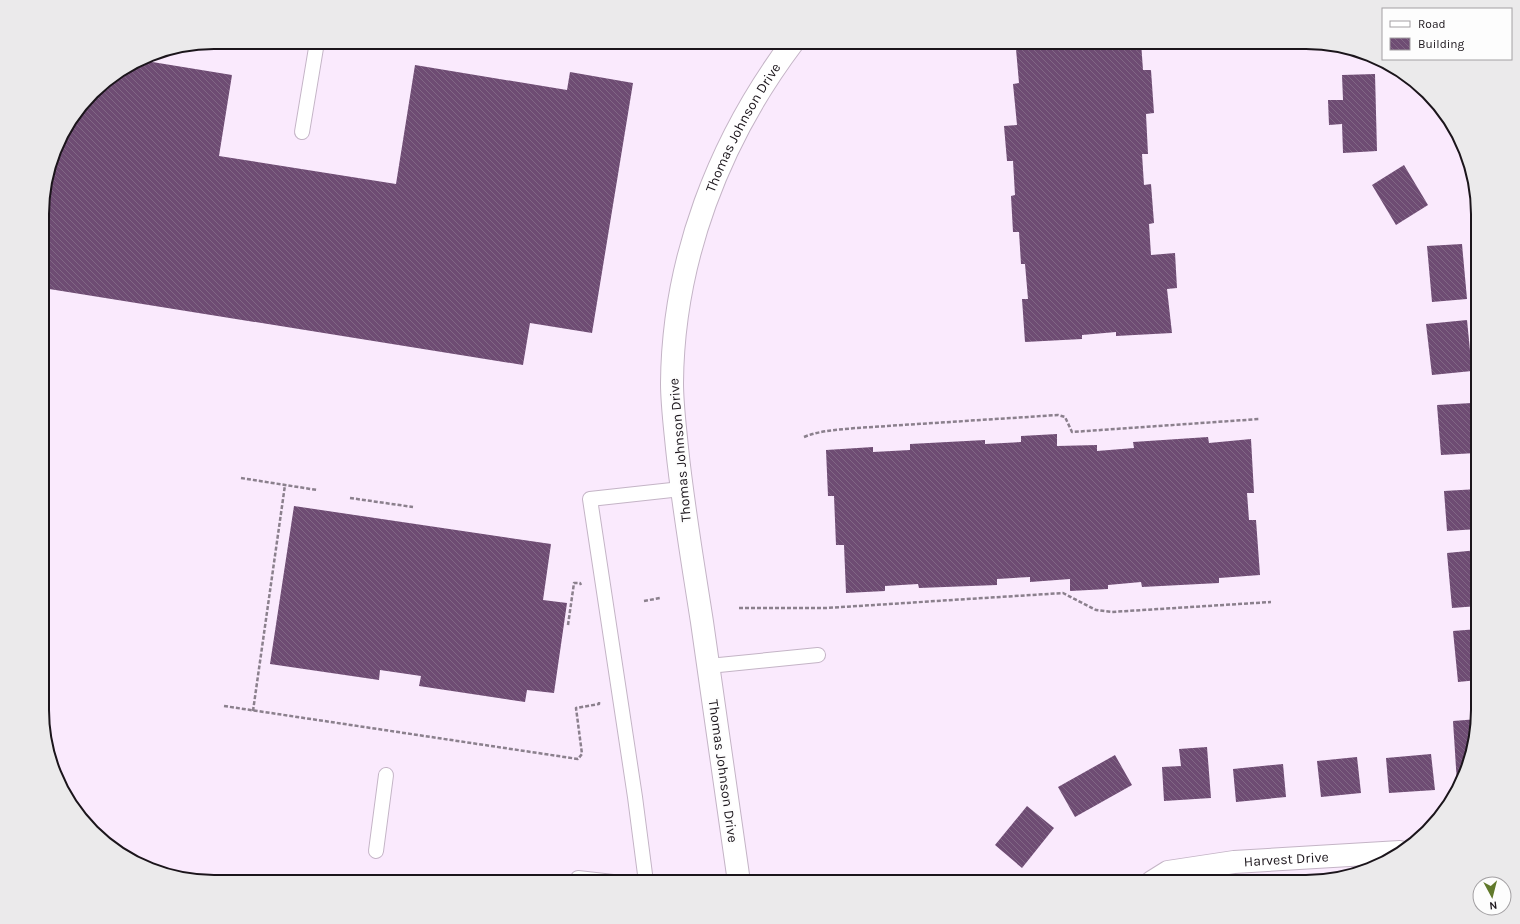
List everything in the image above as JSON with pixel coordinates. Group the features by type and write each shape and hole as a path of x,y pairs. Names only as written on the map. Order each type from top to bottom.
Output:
{"street":[{"name":"Thomas Johnson Drive","path":"738,875 709,666 681,489 672,385 673,337 692,239 711,187 733,140 770,75 788,49"},
{"name":"Harvest Drive","path":"1163,875 1168,872 1234,862 1389,853"}],"lane":[{"path":"302,132 316,49"},
{"path":"645,875 635,798 590,500 681,489"},
{"path":"709,666 818,655"},
{"path":"376,851 386,775"}],"path":[{"path":"804,437 814,433 856,428 1058,415 1065,417 1072,432 1259,419"},
{"path":"241,478 316,490"},
{"path":"253,711 285,485"},
{"path":"350,498 413,507"},
{"path":"568,625 574,583 580,583 581,589"},
{"path":"739,608 826,608 1063,593 1096,610 1112,612 1271,602"},
{"path":"644,601 660,598"},
{"path":"224,706 578,759 582,754 576,708 599,704 598,696"}],"building":[{"path":"1016,49 1142,49 1143,70 1151,70 1154,113 1146,114 1148,154 1142,154 1144,185 1151,184 1154,223 1149,224 1151,255 1175,253 1177,288 1167,289 1172,333 1116,336 1116,332 1082,335 1082,339 1025,342 1022,299 1028,299 1025,264 1021,264 1019,232 1013,232 1011,196 1015,195 1013,161 1007,161 1004,126 1017,125 1013,84 1019,83"},
{"path":"151,62 232,75 219,156 396,184 415,65 567,90 570,72 633,83 592,333 530,323 523,365 49,289 50,193 58,161 66,141 77,122 97,97 122,77"},
{"path":"1375,74 1377,151 1343,153 1342,124 1329,125 1328,100 1343,100 1342,75"},
{"path":"1404,165 1428,205 1396,225 1372,185"},
{"path":"1462,244 1467,299 1432,302 1427,246"},
{"path":"1467,320 1471,371 1432,375 1426,324"},
{"path":"1471,403 1471,453 1441,455 1437,405"},
{"path":"1057,434 1057,446 1097,445 1097,451 1134,448 1133,442 1208,437 1209,443 1251,439 1254,493 1247,493 1249,520 1256,520 1260,575 1219,578 1219,583 1142,587 1141,582 1108,585 1108,589 1070,591 1070,579 1030,582 1030,577 997,579 997,585 919,588 918,584 885,586 885,591 846,593 844,545 836,545 834,496 828,496 826,450 873,447 873,452 910,450 910,444 985,440 985,444 1021,442 1021,436"},
{"path":"1471,489 1471,529 1447,531 1444,491"},
{"path":"294,506 551,544 543,600 567,603 554,693 527,690 525,702 419,686 421,676 380,670 379,680 270,664"},
{"path":"1471,551 1471,607 1452,608 1447,553"},
{"path":"1471,630 1471,681 1458,682 1453,631"},
{"path":"1471,720 1468,742 1457,777 1453,721"},
{"path":"1207,747 1211,798 1164,801 1162,767 1181,766 1179,749"},
{"path":"1431,754 1435,790 1389,793 1386,758"},
{"path":"1115,755 1132,785 1075,817 1058,787"},
{"path":"1357,757 1361,793 1321,797 1317,761"},
{"path":"1283,764 1286,797 1236,802 1233,769"},
{"path":"1027,806 1054,828 1022,868 995,845"}]}
